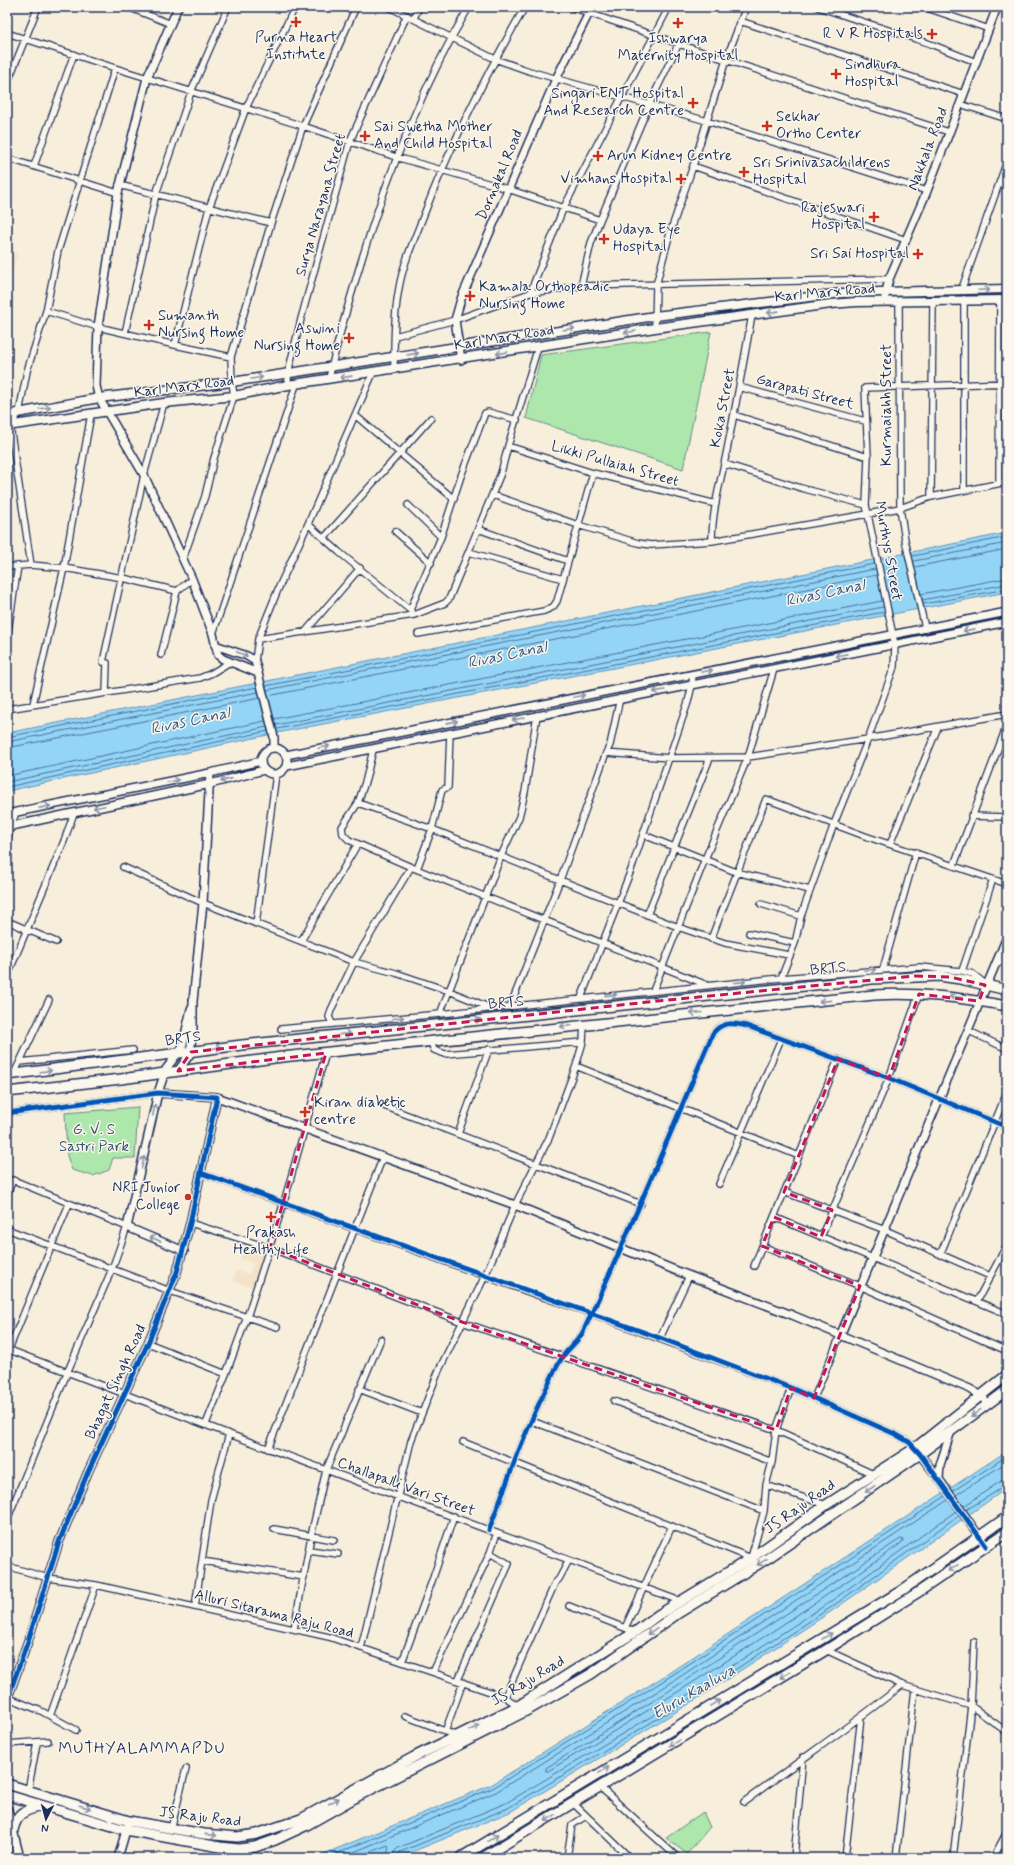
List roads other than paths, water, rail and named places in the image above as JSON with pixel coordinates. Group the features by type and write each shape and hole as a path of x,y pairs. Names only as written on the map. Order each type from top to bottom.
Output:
{"main road":[{"name":"Karl Marx Road","path":"7,415 99,398 288,374 655,316 842,293 1007,289"},
{"name":"Karl Marx Road","path":"8,426 164,402 234,396 329,379 461,360 655,328 831,304 884,301 1003,300"},
{"name":"BRTS","path":"10,1075 179,1053 641,1002 894,977 939,976 1007,990"},
{"path":"7,1092 164,1073 282,1056 326,1053 430,1040 874,995 919,994 1007,1006"},
{"name":"JS Raju Road","path":"7,1795 220,1847 240,1849 255,1847 305,1826 358,1796 528,1710 591,1674 677,1614 768,1558 917,1451 980,1395 1007,1375"},
{"name":"JS Raju Road","path":"7,1784 128,1825 237,1838 277,1828 301,1819 414,1757 518,1706 635,1632 680,1601 751,1558 873,1474 951,1431 1007,1390"},
{"path":"460,1858 901,1591 1007,1518"},
{"path":"482,1858 601,1788 826,1650 986,1546 1007,1530"},
{"path":"12,1832 16,1819 22,1813 43,1805"},
{"path":"7,1810 19,1858"}],"street":[{"path":"7,84 38,7"},
{"path":"128,7 171,24"},
{"path":"178,7 147,78 119,185 98,327 96,386 99,398 144,475 183,559 213,634 218,655 259,676"},
{"path":"125,333 156,194 191,92 228,7"},
{"path":"175,345 210,208 246,108 295,7"},
{"path":"183,559 205,496 214,458 234,396 231,357 271,223 303,126 356,7"},
{"path":"389,7 495,59 556,79 622,96 707,121 927,191"},
{"path":"414,18 419,7"},
{"path":"329,379 360,263 396,157 451,38 469,7"},
{"path":"394,370 399,289 405,265 441,169 495,59 525,7"},
{"path":"571,7 591,10 654,35 726,60 949,132"},
{"path":"530,293 563,209 669,7"},
{"path":"655,328 656,285 670,233 693,166 726,60 746,7"},
{"path":"818,7 928,43 976,62"},
{"path":"924,7 989,29"},
{"name":"Nakkala Road","path":"884,301 889,279 927,191 997,7"},
{"name":"Dornakal Road","path":"461,360 455,320 461,299 556,79 591,10"},
{"name":"Surya Narayana Street","path":"213,634 292,385 288,374 305,305 350,141 407,15"},
{"path":"740,21 964,94"},
{"path":"7,33 303,126 396,157 508,189 563,209 600,220"},
{"path":"581,286 592,243 600,220 649,105 679,43"},
{"path":"34,166 74,54"},
{"path":"31,565 8,426 19,413 27,371 46,311 58,251 115,68"},
{"path":"960,104 1007,119"},
{"path":"7,158 118,193"},
{"path":"961,291 1007,160"},
{"path":"693,166 906,240"},
{"path":"119,185 271,223"},
{"path":"395,336 455,320 530,293 581,286 889,279"},
{"path":"964,300 964,490"},
{"path":"999,483 1003,300"},
{"name":"Kurmaiahh Street","path":"899,301 898,388 900,508 905,540 924,625"},
{"path":"931,497 933,301"},
{"path":"46,311 98,327 231,357"},
{"name":"Koka Street","path":"712,541 712,526 725,464 752,315"},
{"path":"258,639 305,632 412,612 445,604 449,599 502,473 508,446 538,347"},
{"path":"274,748 274,737 255,661 258,639 279,587 356,416 373,373"},
{"path":"898,388 932,385 1007,383"},
{"name":"Garapati Street","path":"739,387 865,421"},
{"name":"Murthys Street","path":"781,978 795,943 800,916 894,667 895,645 866,505 868,457 865,421 865,388 898,388"},
{"path":"106,692 105,662 144,475 164,402"},
{"path":"412,612 441,537 485,413 488,412 517,420"},
{"path":"33,704 64,568 91,414"},
{"path":"734,415 868,457"},
{"path":"356,416 454,499"},
{"path":"324,538 399,452 431,418"},
{"name":"Likki Pullaiah Street","path":"508,446 593,473 716,504"},
{"path":"725,464 801,488 866,505"},
{"path":"418,634 544,611 553,607 557,601 593,473"},
{"path":"493,495 578,525 645,544 712,541 900,508 931,497 1007,482"},
{"path":"408,505 441,537"},
{"path":"308,524 412,612"},
{"path":"478,528 568,561"},
{"path":"395,531 431,563"},
{"path":"469,552 563,579"},
{"path":"7,567 31,565 64,568 123,578 177,591"},
{"path":"7,638 18,566"},
{"path":"305,632 360,568"},
{"path":"161,655 177,591 192,579"},
{"path":"286,755 892,634 924,625 1007,612"},
{"path":"287,766 286,755 281,750 274,748 263,753 261,761 264,770 270,774 276,774 282,772 287,766 373,750 620,698 1007,622"},
{"path":"215,645 247,656 255,661"},
{"path":"7,709 200,678 212,673 230,662"},
{"path":"653,991 705,859 748,756 774,668"},
{"path":"581,998 644,835 670,758 692,685 693,674"},
{"path":"510,1007 560,880 610,745 620,698"},
{"path":"606,753 670,758 748,756 868,739 1007,714"},
{"path":"440,1014 501,856 519,817 525,792 537,716"},
{"path":"954,865 971,816 1007,725"},
{"path":"890,844 938,727"},
{"path":"332,1023 329,1017 331,1010 354,962 414,868 432,829 442,790 448,787 450,733"},
{"path":"373,750 366,780 358,803 342,827 343,834 349,840 357,845 708,985"},
{"path":"647,915 710,758"},
{"path":"7,814 210,773 261,761"},
{"path":"10,826 210,784 264,770"},
{"path":"178,1071 188,1060 191,1052 194,1028 193,1002 203,903 210,773"},
{"path":"256,924 276,774"},
{"path":"711,939 736,872 766,799 1007,884"},
{"path":"358,803 432,829 678,928 711,939 789,955"},
{"path":"7,840 10,826 16,812"},
{"path":"7,978 28,930 74,813"},
{"path":"971,816 1007,817"},
{"path":"644,835 736,872 810,890"},
{"path":"301,941 357,845"},
{"path":"883,969 916,852"},
{"path":"123,867 203,903 354,962 396,973 449,991 491,1008"},
{"path":"962,971 993,879"},
{"path":"760,904 800,916"},
{"path":"7,921 56,942"},
{"path":"749,933 795,943"},
{"path":"814,1398 969,1031 985,985 1007,937"},
{"path":"996,962 1007,960"},
{"path":"281,1029 510,1007 708,985 883,969 920,967 962,971 973,974 985,985"},
{"path":"821,1237 889,1078 919,994"},
{"path":"10,1075 20,1062 49,1000"},
{"path":"7,1520 67,1373 112,1269 127,1227 164,1073 183,1045 193,1002"},
{"path":"489,1530 514,1462 532,1421 563,1356 581,1336 590,1313 622,1249 713,1033 718,1027 723,1024 733,1023 747,1026 889,1078 1007,1128"},
{"path":"361,1648 399,1496 411,1441 462,1322 485,1276 515,1205 549,1138 576,1066 583,1042 584,1024"},
{"path":"969,1031 1007,1049"},
{"path":"719,1184 781,1039"},
{"path":"430,1040 434,1050 445,1054 583,1042"},
{"path":"20,1062 133,1050"},
{"path":"458,1134 489,1050"},
{"path":"206,1424 247,1317 270,1248 306,1129 326,1053"},
{"path":"754,1266 838,1059"},
{"path":"576,1066 799,1156"},
{"path":"940,1255 1007,1092"},
{"path":"7,1113 158,1093 217,1097 515,1205 689,1276 792,1315 980,1395 988,1404"},
{"name":"Bhagat Singh Road","path":"7,1698 28,1641 60,1542 88,1472 148,1343 170,1291 184,1251 217,1097"},
{"path":"384,1106 641,1204"},
{"path":"268,1448 383,1157"},
{"path":"201,1173 356,1227 485,1276 660,1338 791,1388 895,1434 909,1442 917,1451 939,1479 986,1546"},
{"path":"7,1194 13,1180 184,1251"},
{"path":"784,1192 885,1230 990,1276"},
{"path":"8,1351 69,1204"},
{"path":"774,1217 1007,1314"},
{"path":"190,1222 270,1248 462,1322 776,1430 873,1474"},
{"path":"7,1229 170,1291 277,1327"},
{"path":"977,1301 1007,1245"},
{"path":"762,1246 860,1286 1007,1352"},
{"path":"660,1338 689,1276"},
{"path":"294,1628 311,1536 326,1470 381,1339"},
{"path":"148,1343 226,1374"},
{"name":"Challapalli Vari Street","path":"8,1351 680,1601"},
{"path":"463,1442 751,1558 764,1511 766,1485 772,1462 776,1430 791,1388"},
{"path":"359,1390 422,1413"},
{"path":"614,1401 772,1462"},
{"path":"532,1421 764,1511"},
{"path":"939,1479 940,1465 951,1431"},
{"path":"195,1606 211,1500 229,1434"},
{"path":"766,1485 826,1505"},
{"path":"402,1662 454,1516"},
{"path":"998,1524 1007,1530"},
{"path":"625,1628 672,1526"},
{"path":"274,1529 334,1540"},
{"path":"433,1672 490,1553 497,1533"},
{"path":"309,1550 338,1554"},
{"path":"445,1732 461,1681 509,1564 490,1553"},
{"path":"506,1697 554,1583 559,1579 569,1560"},
{"path":"202,1561 304,1577"},
{"name":"Alluri Sitarama Raju Road","path":"7,1566 48,1578 96,1585 329,1637 506,1697 518,1706 528,1710"},
{"path":"50,1716 96,1585"},
{"path":"569,1606 635,1632"},
{"path":"953,1858 971,1706 974,1642"},
{"path":"826,1650 902,1685 971,1706 1007,1732"},
{"path":"744,1802 803,1757 862,1717 902,1685"},
{"path":"896,1858 915,1689"},
{"path":"7,1698 50,1716 76,1730"},
{"path":"405,1716 458,1736"},
{"path":"845,1858 862,1717"},
{"path":"7,1744 48,1741"},
{"path":"28,1791 37,1742"},
{"path":"794,1858 803,1757"},
{"path":"171,1829 186,1769"},
{"path":"601,1788 678,1858"},
{"path":"574,1804 630,1858"},
{"path":"567,1858 572,1825 586,1816"},
{"path":"118,1858 128,1825"},
{"path":"993,1858 1007,1832"},
{"path":"7,1848 10,1858"}],"water":[{"name":"Rivas Canal","path":"1007,533 1007,592 282,732 7,791 7,733"},
{"name":"Eluru Kaaluva","path":"1007,1451 1007,1488 832,1611 689,1704 510,1812 397,1858 314,1858 491,1785 661,1678"}],"place":[{"name":"Purna Heart Institute","path":"296,22"},
{"name":"Ishwarya Maternity Hospital","path":"678,23"},
{"name":"R V R Hospitals","path":"932,34"},
{"name":"Sindhura Hospital","path":"836,74"},
{"name":"Singari ENT Hospital And Research Centre","path":"693,103"},
{"name":"Sekhar Ortho Center","path":"767,126"},
{"name":"Sai Swetha Mother And Child Hospital","path":"365,136"},
{"name":"Arun Kidney Centre","path":"598,156"},
{"name":"Sri Srinivasachildrens Hospital","path":"744,172"},
{"name":"Vimhans Hospital","path":"681,179"},
{"name":"Rajeswari Hospital","path":"874,217"},
{"name":"Udaya Eye Hospital","path":"604,239"},
{"name":"Sri Sai Hospital","path":"918,254"},
{"name":"Kamala Orthopeadic Nursing Home","path":"470,296"},
{"name":"Sumanth Nursing Home","path":"149,325"},
{"name":"Aswini Nursing Home","path":"349,338"},
{"name":"Kiran diabetic centre","path":"305,1112"},
{"name":"NRI Junior College","path":"188,1197"},
{"name":"Prakash Healthy Life","path":"271,1217"}],"district":[{"name":"MUTHYALAMMAPDU","path":"142,1748"}],"park label":[{"name":"G. V. S Sastri Park","path":"94,1138"}]}
